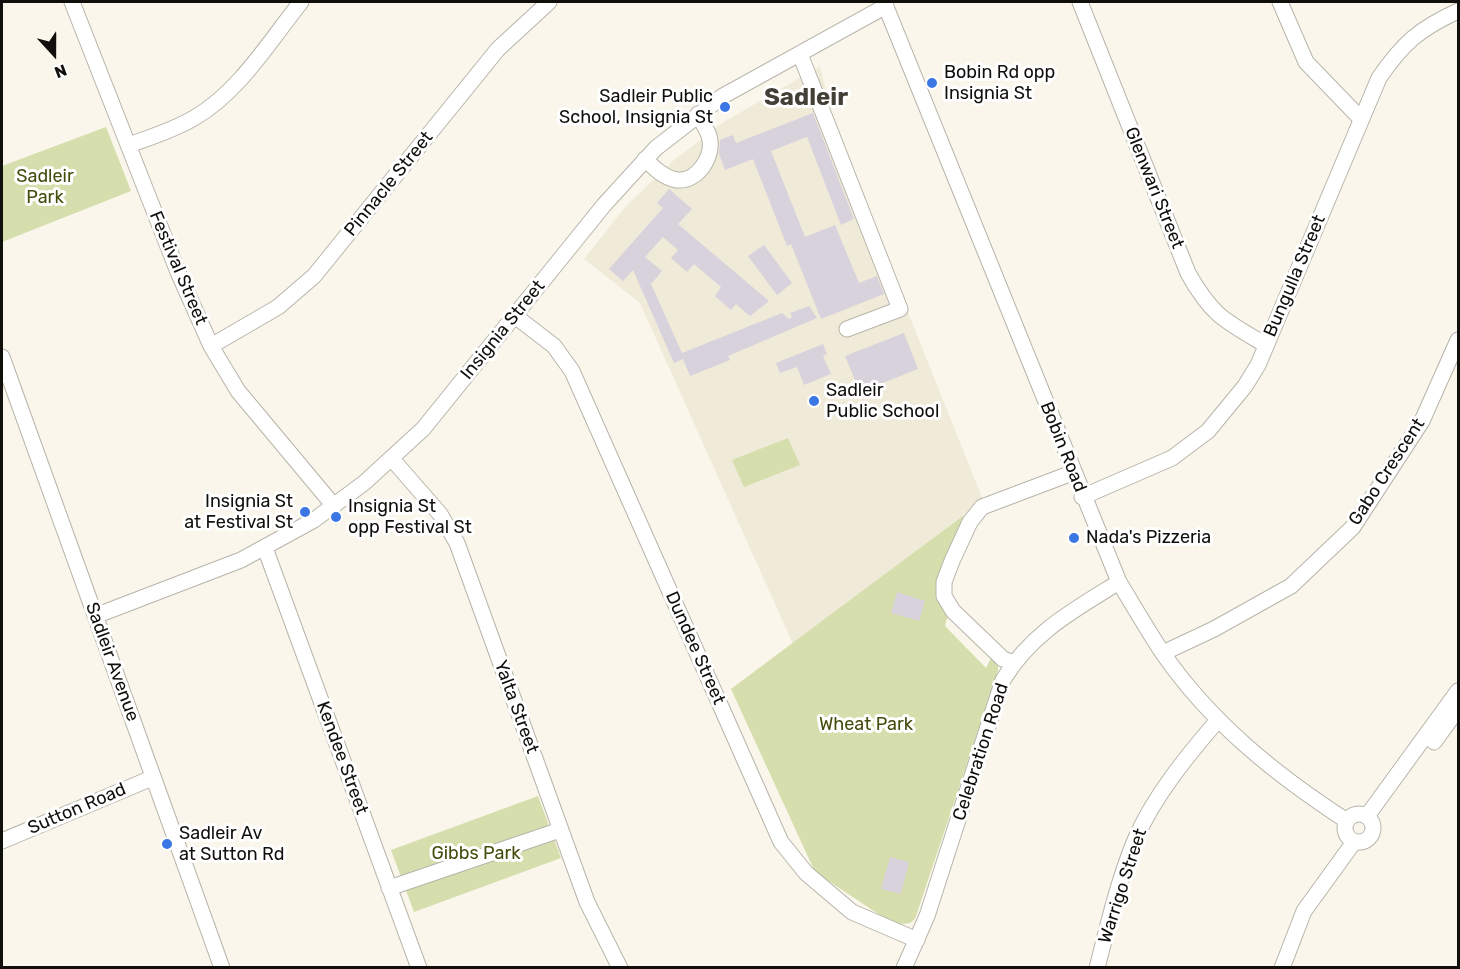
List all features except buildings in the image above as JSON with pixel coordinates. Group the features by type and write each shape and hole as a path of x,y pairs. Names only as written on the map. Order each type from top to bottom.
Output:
{"street":[{"name":"Festival Street","path":"72,2 178,272 211,346 238,391 334,506"},
{"path":"129,145 195,118 222,97 243,76 301,2"},
{"name":"Pinnacle Street","path":"211,346 278,307 314,276 498,49 549,2"},
{"name":"Glenwari Street","path":"1080,2 1188,273 1201,297 1219,318 1266,345"},
{"path":"1280,2 1306,62 1360,118"},
{"name":"Insignia Street","path":"95,616 217,570 266,548 334,506 392,459 423,429 604,205 645,159 723,96 885,4"},
{"name":"Bobin Road","path":"885,4 1072,472 1119,582 1163,653 1218,720 1293,786 1347,821"},
{"name":"Bungulla Street","path":"1083,497 1172,458 1208,431 1245,386 1266,345 1360,118 1379,78 1400,48 1420,31 1458,11"},
{"path":"800,54 900,309 847,329"},
{"path":"645,159 662,174 676,180 689,179 702,169 709,155 710,137 698,114"},
{"name":"Dundee Street","path":"515,316 554,346 572,371 781,842 806,873 852,912 917,940"},
{"name":"Gabo Crescent","path":"1163,653 1214,629 1291,586 1353,527 1422,421 1458,340"},
{"name":"Sadleir Avenue","path":"2,357 222,968"},
{"name":"Yalta Street","path":"392,459 440,514 457,543 587,902 620,968"},
{"path":"1014,663 1003,658 953,611 944,596 944,582 970,522 982,507 1072,472"},
{"name":"Kendee Street","path":"266,548 419,968"},
{"name":"Celebration Road","path":"904,968 917,940 1004,680 1019,654 1052,625 1119,582"},
{"path":"1370,820 1357,814 1347,821 1346,835 1354,842 1361,843 1370,838 1370,820 1458,691"},
{"path":"1370,820 1458,712"},
{"name":"Warrigo Street","path":"1097,968 1126,862 1144,820 1218,720"},
{"name":"Sutton Road","path":"2,841 152,778"},
{"path":"389,888 560,830"},
{"path":"1282,968 1304,911 1354,842"}],"shaded area":[{"name":"Sadleir Public School","path":"820,66 835,130 983,500 793,644 640,303 584,259 626,206 674,160 724,122"}],"green space":[{"name":"Sadleir Park","path":"106,127 131,191 2,242 2,166"},
{"path":"788,438 800,465 744,487 732,460"},
{"name":"Wheat Park","path":"964,515 938,578 948,614 945,626 986,668 992,656 998,665 998,671 915,919 910,923 895,925 815,872 731,689"},
{"name":"Gibbs Park","path":"538,796 561,858 414,912 391,850"}],"place":[{"name":"Bobin Rd opp Insignia St","path":"932,83"},
{"name":"Sadleir Public School, Insignia St","path":"725,107"},
{"name":"Sadleir Public School","path":"814,401"},
{"name":"Insignia St at Festival St","path":"305,512"},
{"name":"Insignia St opp Festival St","path":"336,517"},
{"name":"Nada's Pizzeria","path":"1074,538"},
{"name":"Sadleir Av at Sutton Rd","path":"167,844"}],"district":[{"name":"Sadleir","path":"806,98"}]}
